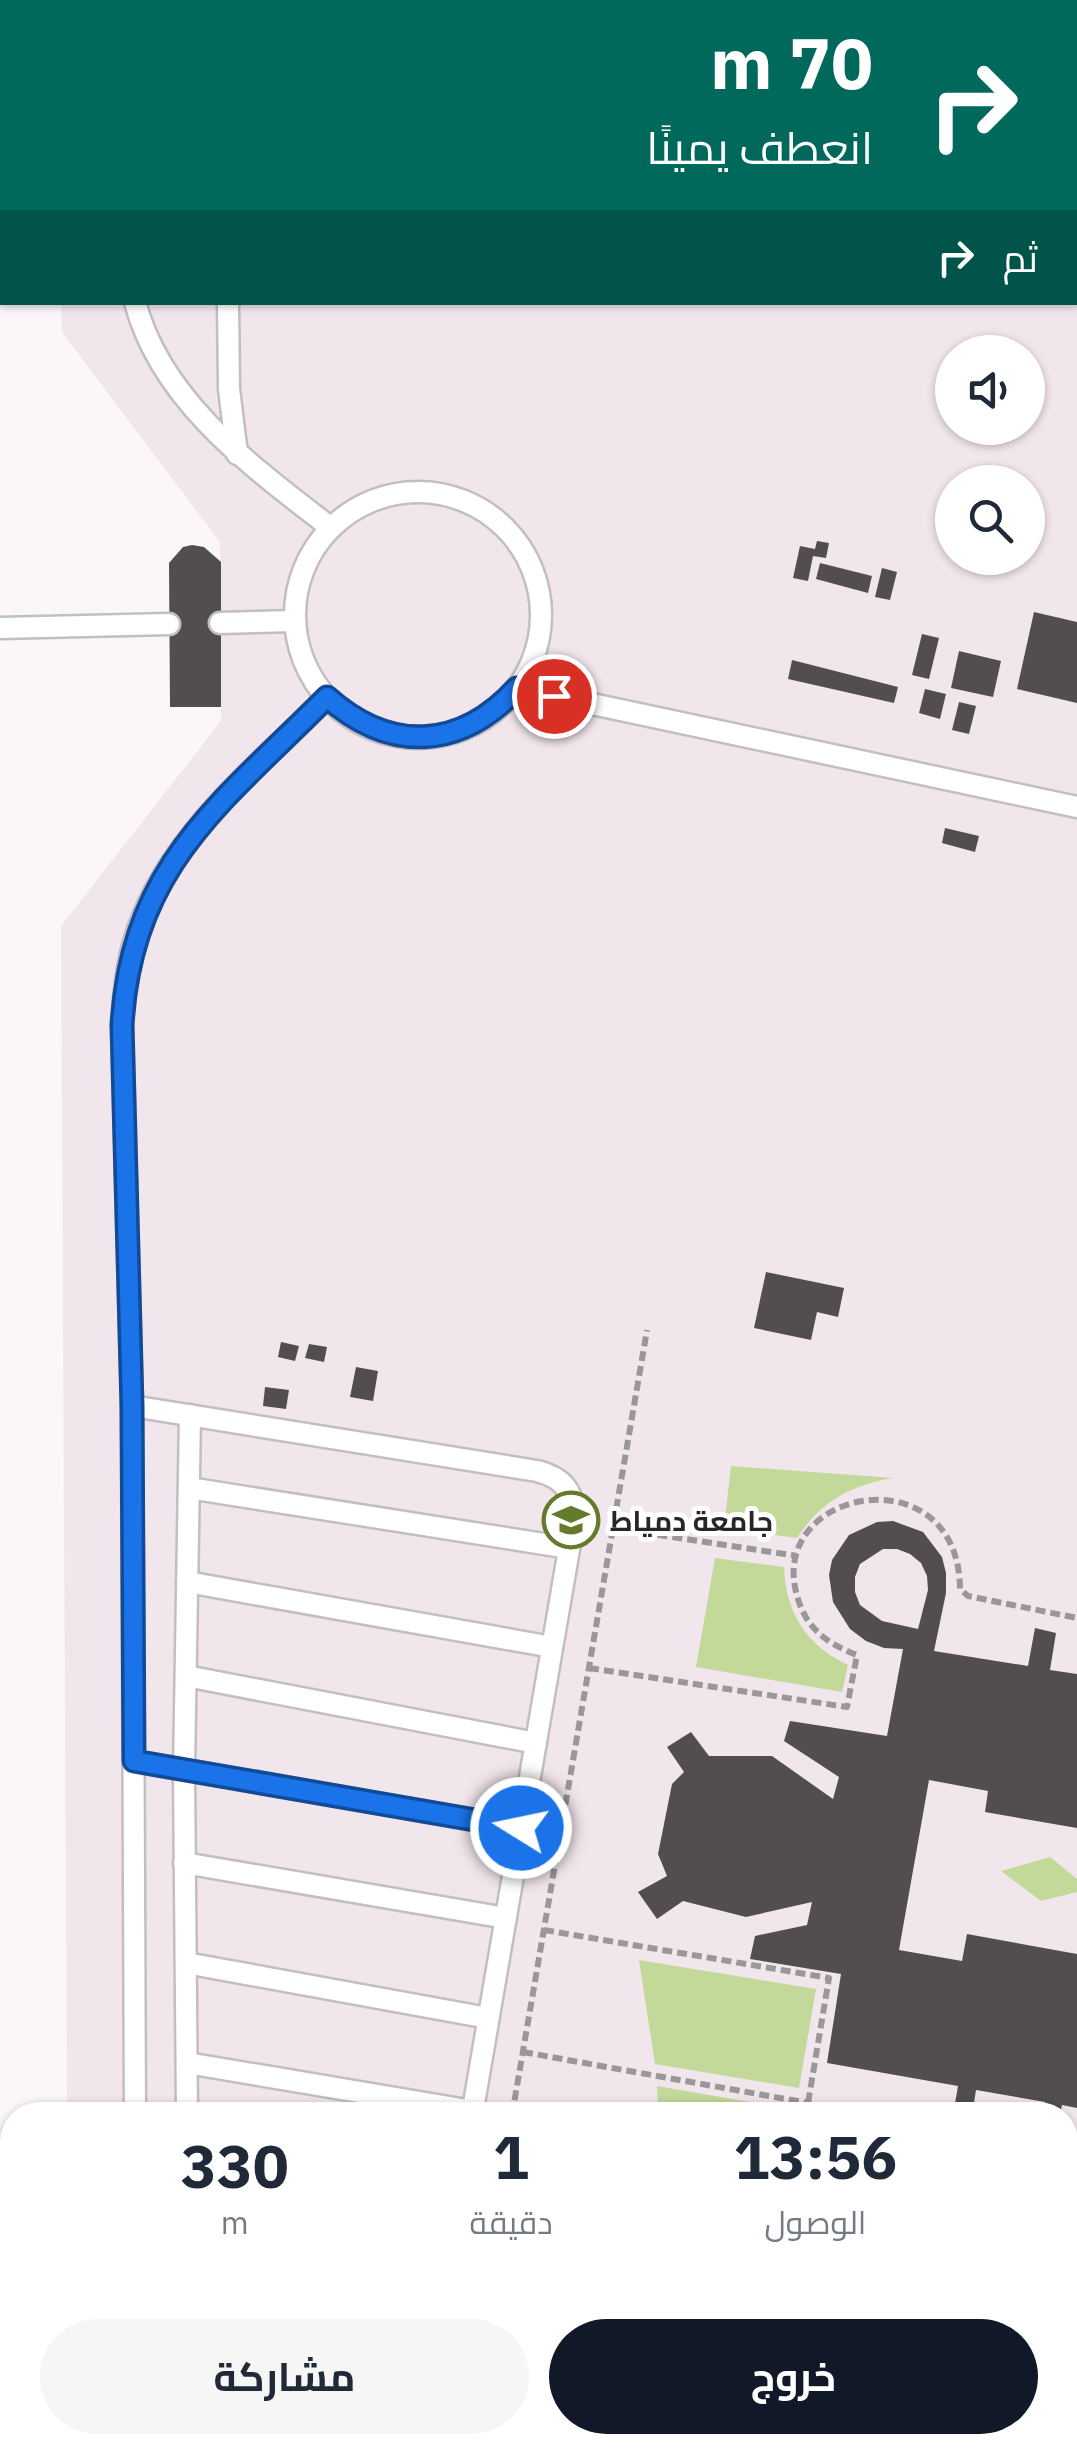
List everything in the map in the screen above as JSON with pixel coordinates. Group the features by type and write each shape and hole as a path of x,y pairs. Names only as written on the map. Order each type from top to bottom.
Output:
{"lane":[{"path":"135,305 141,328 168,376 237,454 331,528"},
{"path":"228,305 228,389 237,454"},
{"path":"427,492 453,496 477,507 517,541 531,564 542,615 531,666 499,708 451,733 424,738 397,736 371,728 327,697 305,662 295,621 303,570 331,528 351,511 375,500 427,492"},
{"path":"220,623 295,621"},
{"path":"0,628 170,624"},
{"path":"517,688 1077,807"},
{"path":"135,2102 132,1406 122,1025 125,982 134,940 157,887 197,828 327,697"},
{"path":"132,1406 552,1475 572,1496 575,1511 475,2102"},
{"path":"188,2102 184,1770 190,1415"},
{"path":"189,1488 569,1548"},
{"path":"187,1582 552,1647"},
{"path":"186,1676 536,1743"},
{"path":"134,1761 521,1828"},
{"path":"184,1862 506,1918"},
{"path":"186,1963 488,2018"},
{"path":"187,2063 410,2102"}],"path":[{"path":"514,2102 647,1330"},
{"path":"589,1668 847,1706 857,1655 824,1639 811,1626 796,1592 797,1556 804,1538 830,1512 864,1498 899,1502 929,1516 944,1531 957,1558 960,1588 968,1596 1077,1618"},
{"path":"613,1528 797,1556"},
{"path":"544,1930 829,1978 808,2102"},
{"path":"523,2052 802,2102"}],"shaded area":[{"name":"جامعة دمياط","path":"61,305 1077,305 1077,2102 67,2102 61,926 221,721 220,542 62,332"}],"green space":[{"path":"731,1466 893,1478 838,1497 816,1514 797,1538 724,1528"},
{"path":"715,1558 784,1567 789,1599 801,1626 821,1648 848,1665 842,1692 696,1667"},
{"path":"1050,1857 1077,1879 1077,1892 1041,1901 1001,1871"},
{"path":"639,1960 816,1989 799,2088 655,2064"},
{"path":"657,2086 750,2102 658,2102"}],"building":[{"path":"817,541 829,543 826,558 813,556 808,581 793,578 800,546 815,549"},
{"path":"183,547 204,547 221,562 221,707 170,707 169,563"},
{"path":"820,563 872,576 868,593 816,579"},
{"path":"882,568 897,572 890,600 875,597"},
{"path":"1034,612 1077,622 1077,703 1017,689"},
{"path":"922,634 939,638 929,679 912,675"},
{"path":"959,651 1001,661 993,697 951,688"},
{"path":"792,660 898,687 894,703 788,679"},
{"path":"925,689 946,694 940,719 919,713"},
{"path":"959,702 976,706 969,734 952,730"},
{"path":"945,828 979,836 975,852 942,843"},
{"path":"766,1272 844,1288 838,1317 817,1312 811,1340 754,1328"},
{"path":"281,1342 299,1346 295,1361 278,1357"},
{"path":"309,1344 327,1347 324,1362 305,1358"},
{"path":"356,1367 378,1371 373,1401 350,1397"},
{"path":"265,1387 289,1390 286,1409 263,1406"},
{"path":"893,1521 923,1532 942,1557 946,1593 934,1651 1028,1666 1035,1628 1056,1633 1050,1670 1077,1674 1077,1828 985,1812 988,1791 929,1780 899,1950 962,1961 967,1934 1077,1954 1077,2102 1045,2102 976,2090 974,2102 955,2102 958,2086 827,2063 841,1974 750,1959 755,1936 807,1925 812,1902 746,1917 683,1901 657,1919 638,1892 667,1876 658,1854 672,1784 684,1772 667,1747 691,1732 709,1756 772,1756 833,1799 839,1777 784,1741 790,1721 887,1736 903,1649 884,1648 866,1641 850,1629 833,1602 829,1575 832,1560 849,1535 877,1522","holes":["883,1549 910,1554 921,1563 927,1576 928,1590 918,1629 882,1621 860,1605 855,1592 860,1564"]}],"place":[{"name":"جامعة دمياط","path":"571,1520"}],"route":[{"path":"521,1828 134,1761 132,1406 122,1025 125,982 134,940 171,862 197,828 327,697 371,728 397,736 424,738 476,723 499,708 517,688 554,696"}]}
